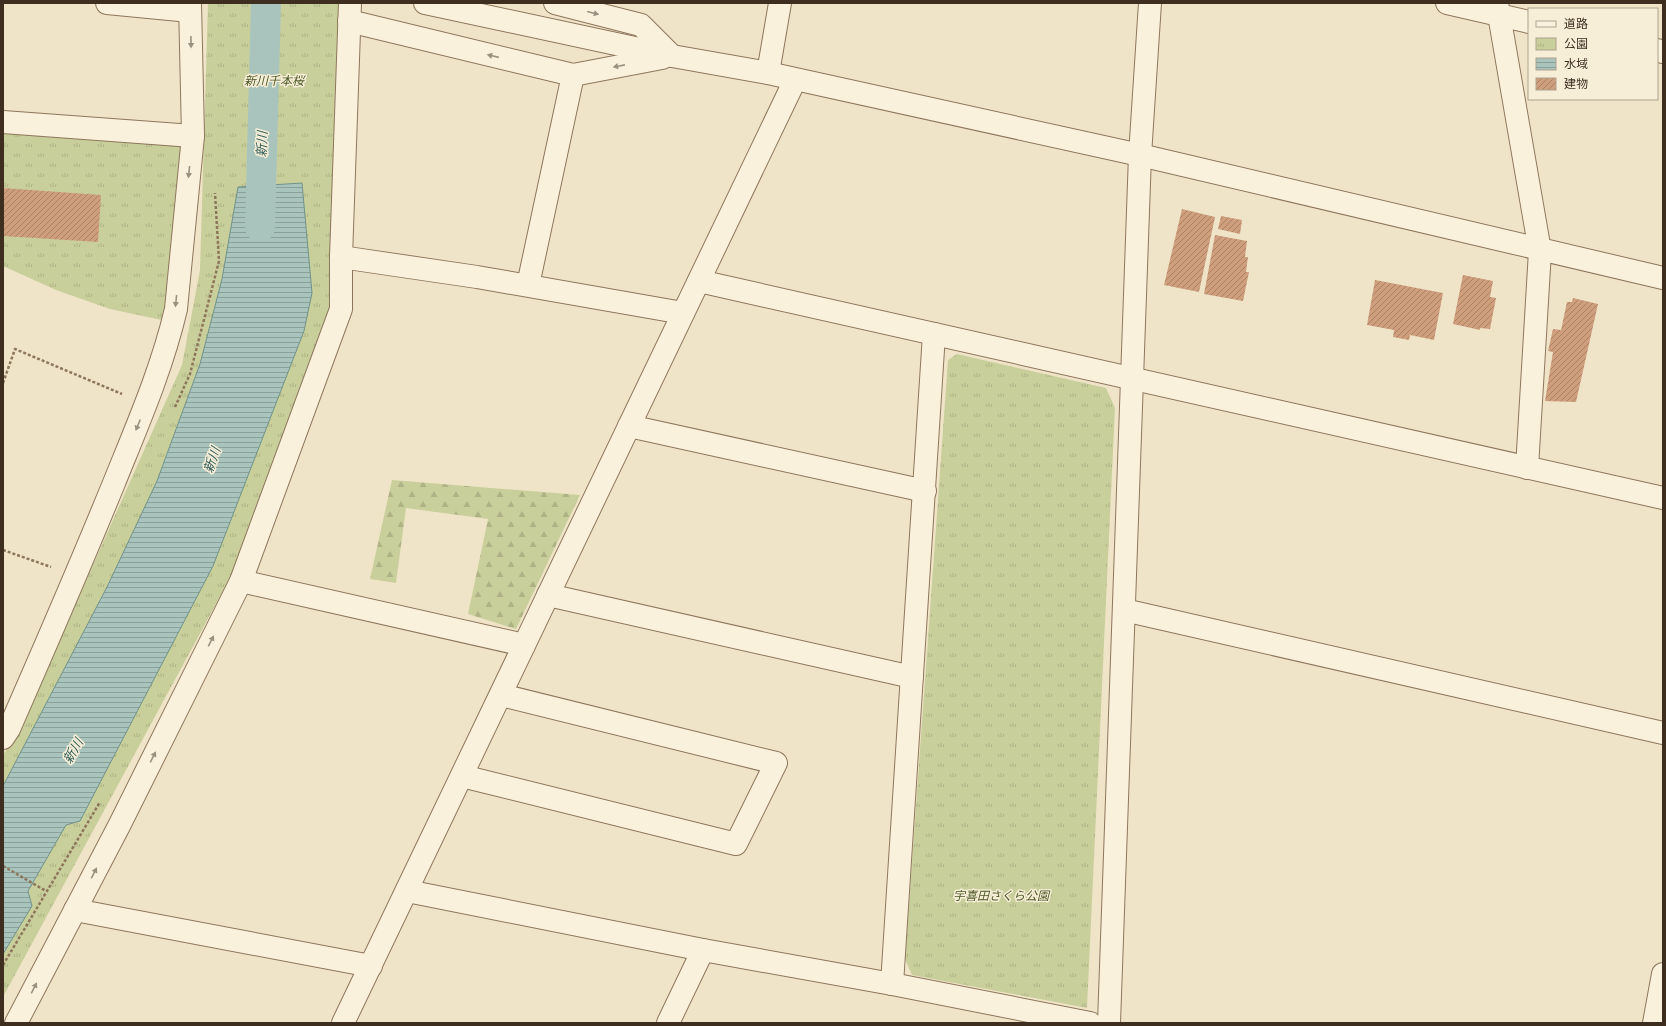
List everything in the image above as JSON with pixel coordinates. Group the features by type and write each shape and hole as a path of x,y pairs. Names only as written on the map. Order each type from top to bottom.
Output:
{"street":[{"path":"3,738 9,729 76,576 146,405 169,337 176,309 193,136 190,7 107,3"},
{"path":"425,3 672,56 768,73 1140,155 1540,251 1663,278"},
{"path":"555,3 641,25 672,56"},
{"path":"768,73 780,3"},
{"path":"1109,1023 1131,378 1140,155 1150,3"},
{"path":"1447,3 1498,9 1528,22"},
{"path":"1498,9 1540,251 1527,468"},
{"path":"16,1023 75,910 241,581 341,308 341,257 349,12 573,75 672,56"},
{"path":"528,285 573,75"},
{"path":"343,1023 795,80"},
{"path":"3,122 193,136"},
{"path":"341,257 528,285 683,314"},
{"path":"699,281 1663,498"},
{"path":"892,984 934,334"},
{"path":"629,426 924,491"},
{"path":"241,581 524,645"},
{"path":"548,595 912,677"},
{"path":"1124,610 1663,733"},
{"path":"462,776 736,844 776,763 501,695"},
{"path":"407,890 703,950 892,984 1090,1023"},
{"path":"75,910 371,966"},
{"path":"668,1023 703,950"},
{"path":"1654,1023 1663,974"}],"path":[{"path":"3,383 15,349 146,405"},
{"path":"3,550 76,576"},
{"path":"3,965 104,796"},
{"path":"3,866 46,891"}],"green space":[{"name":"新川千本桜","path":"208,3 346,3 333,311 229,580 3,997 3,755 19,731 182,365 200,270"},
{"path":"3,130 186,142 171,322 110,309 56,290 3,266"},
{"name":"宇喜田さくら公園","path":"957,354 1106,388 1115,408 1087,1008 912,975 905,959 948,360"},
{"path":"392,480 580,495 516,629 468,614 488,519 406,508 396,583 370,579"}],"water":[{"path":"302,183 312,293 304,331 213,566 80,821 66,825 28,891 32,906 3,954 3,786 107,587 157,481 200,364 222,279 238,187"}],"building":[{"path":"3,188 101,195 98,242 3,236"},
{"path":"1182,209 1215,217 1199,292 1164,285"},
{"path":"1221,216 1242,220 1240,234 1218,229"},
{"path":"1215,235 1247,241 1245,257 1248,257 1246,272 1249,272 1243,301 1204,294"},
{"path":"1463,275 1493,281 1490,297 1496,298 1490,329 1480,328 1480,330 1453,324"},
{"path":"1375,280 1443,293 1434,340 1410,335 1409,340 1393,337 1394,330 1367,325"},
{"path":"1573,298 1598,304 1576,402 1545,401 1553,352 1548,351 1553,329 1561,330 1567,302 1572,302"}],"waterway":[{"name":"新川","path":"260,227 266,3"}]}
